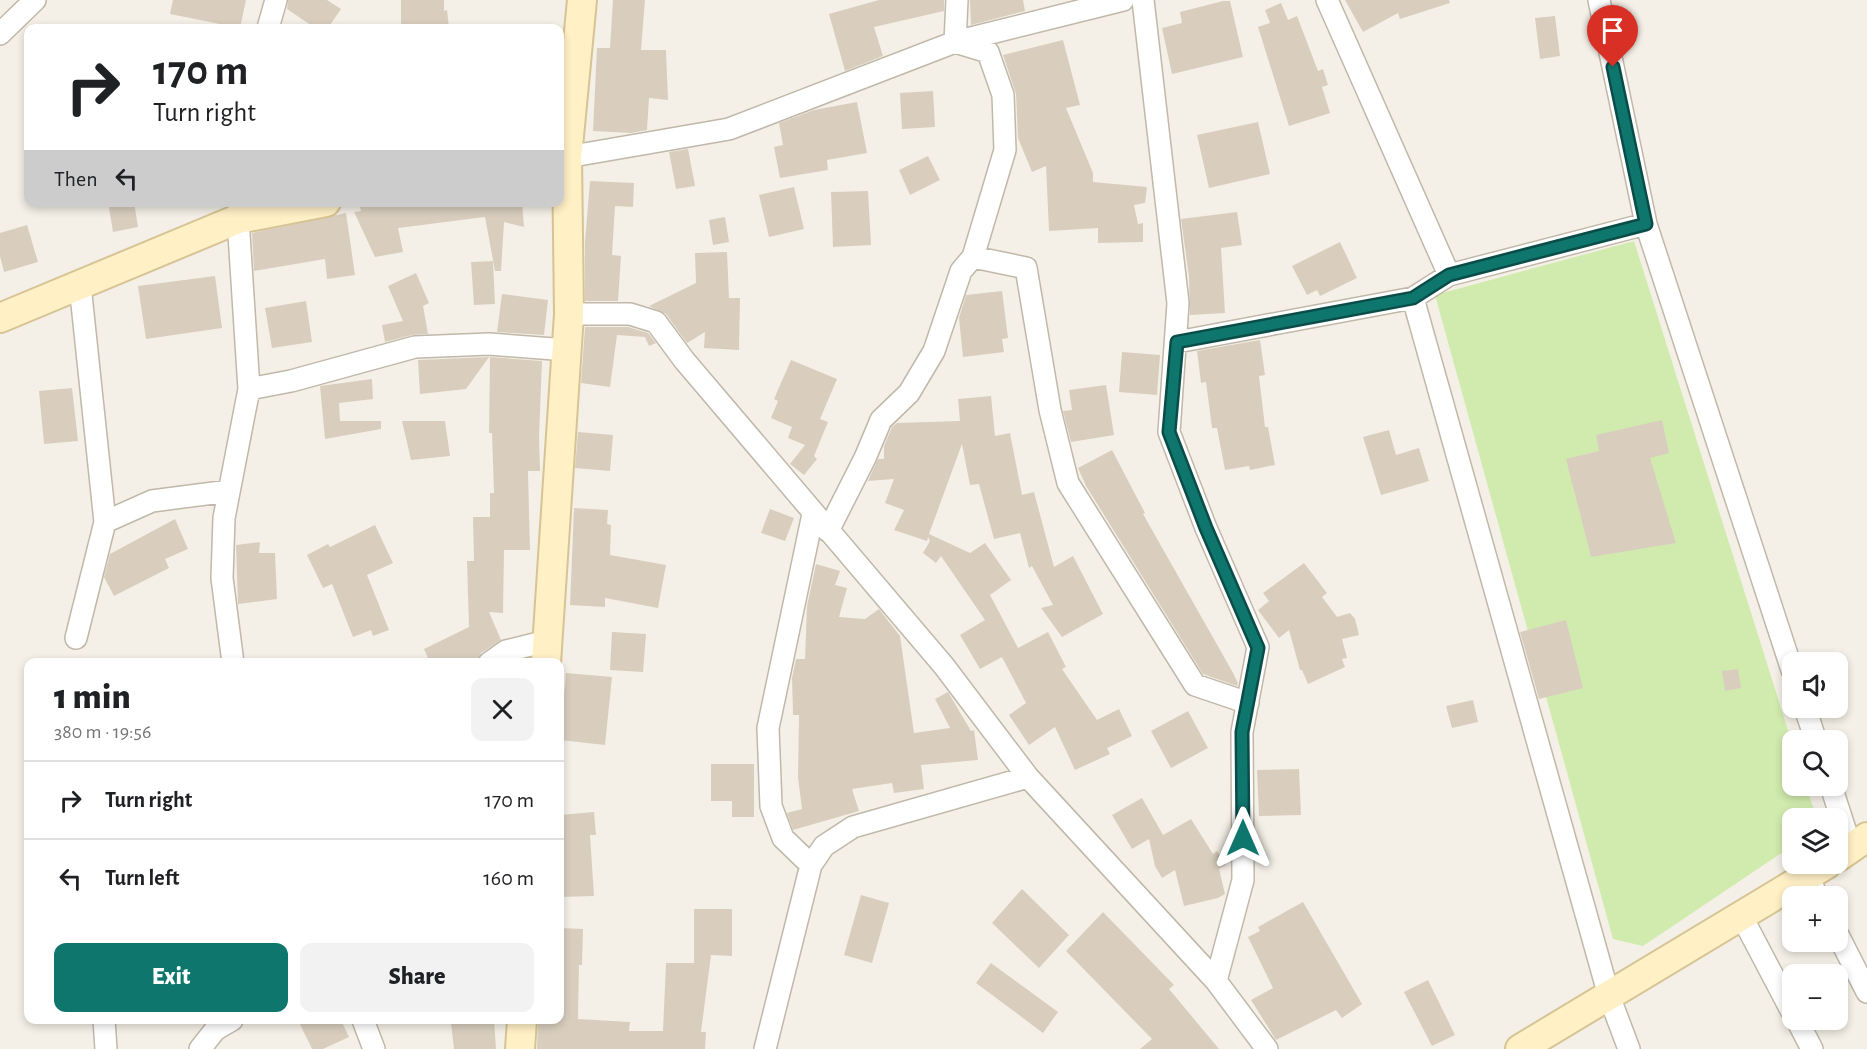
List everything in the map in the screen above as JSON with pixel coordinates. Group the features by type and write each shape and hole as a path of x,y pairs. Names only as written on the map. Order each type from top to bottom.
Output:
{"street":[{"path":"0,34 35,0"},
{"path":"269,24 276,0"},
{"path":"564,150 582,0"},
{"path":"955,42 957,0"},
{"path":"564,158 729,129 955,42 1123,0"},
{"path":"1143,0 1178,303 1169,432 1206,528 1258,648 1242,732 1243,880 1216,981"},
{"path":"1327,0 1449,275"},
{"path":"1599,0 1646,224 1786,652"},
{"path":"828,531 865,458 881,420 909,393 934,351 961,271 973,258 1005,150 1003,95 988,52 955,42"},
{"path":"496,658 506,651 547,652 569,314 564,184"},
{"path":"0,318 80,285 239,211 278,207"},
{"path":"231,658 222,578 224,518 249,389 239,211"},
{"path":"1177,342 1413,298 1449,275 1646,224"},
{"path":"973,258 1026,268 1050,410 1068,483 1196,685 1248,703"},
{"path":"76,638 105,522 80,285"},
{"path":"1413,298 1609,996 1629,1049"},
{"path":"569,314 630,314 656,322 684,360 944,666 1028,777 1216,981 1267,1049"},
{"path":"249,389 291,381 415,348 489,344 567,350"},
{"path":"105,522 152,501 229,491"},
{"path":"812,865 783,838 771,806 768,728 813,514"},
{"path":"765,1049 812,865 824,846 853,827 1028,777"},
{"path":"1834,796 1852,847"},
{"path":"1520,1049 1742,917 1818,880"},
{"path":"1742,917 1782,993"},
{"path":"1847,952 1867,992"},
{"path":"105,1024 106,1049"},
{"path":"201,1049 215,1030 225,1024"},
{"path":"365,1024 374,1049"},
{"path":"520,1049 522,1024"},
{"path":"1802,1030 1812,1049"}],"green space":[{"path":"1634,241 1782,711 1782,718 1784,718 1788,730 1782,730 1782,796 1809,796 1813,808 1782,808 1782,853 1643,946 1613,939 1435,295"}],"building":[{"path":"173,0 246,0 241,24 220,24 170,14"},
{"path":"288,0 327,0 341,9 331,24 309,24 287,9"},
{"path":"401,0 444,0 444,11 447,10 449,24 401,24"},
{"path":"613,0 645,0 641,50 666,50 668,100 649,98 647,130 631,133 593,131 597,48 610,48"},
{"path":"879,0 944,0 944,11 874,27 883,56 845,71 829,14"},
{"path":"970,0 1023,0 1025,11 971,25"},
{"path":"1345,0 1449,0 1450,3 1400,19 1398,13 1363,32"},
{"path":"1230,1 1243,57 1172,74 1162,28 1182,23 1180,12"},
{"path":"1281,3 1288,20 1297,16 1318,71 1323,69 1328,85 1322,87 1330,113 1289,126 1258,27 1270,23 1265,10"},
{"path":"1555,16 1560,56 1540,59 1535,18"},
{"path":"1063,40 1080,105 1066,108 1093,173 1093,182 1147,187 1145,203 1134,205 1138,224 1143,223 1143,242 1098,243 1098,228 1049,231 1046,166 1032,172 1018,138 1016,94 1003,55"},
{"path":"933,91 935,127 902,129 900,93"},
{"path":"857,102 867,153 827,160 828,170 780,178 774,147 783,145 779,123 814,110"},
{"path":"1258,122 1270,174 1209,188 1197,135"},
{"path":"688,149 695,186 676,189 669,152"},
{"path":"928,156 940,180 910,195 899,170"},
{"path":"590,181 634,183 633,207 615,206 612,255 621,256 618,301 585,301 585,242"},
{"path":"794,187 804,229 769,237 759,195"},
{"path":"868,191 871,245 833,247 831,192"},
{"path":"109,207 135,207 138,227 113,232"},
{"path":"360,207 522,207 524,227 504,222 501,271 495,271 485,217 398,228 403,252 375,257 354,212 361,211"},
{"path":"1237,212 1242,245 1221,248 1225,313 1190,315 1189,277 1181,219"},
{"path":"346,213 355,275 327,279 325,259 254,271 252,233"},
{"path":"725,217 729,242 713,245 709,220"},
{"path":"27,225 38,262 4,272 0,256 0,233"},
{"path":"1340,242 1357,278 1320,296 1317,290 1307,295 1292,266"},
{"path":"727,252 729,298 740,298 739,350 704,348 705,332 687,343 666,314 649,306 696,283 695,253"},
{"path":"493,261 495,304 474,305 471,262"},
{"path":"416,273 429,303 423,306 428,334 412,335 385,342 382,325 403,321 388,286"},
{"path":"215,276 222,328 146,339 138,286"},
{"path":"1002,291 1008,338 1002,339 1004,352 963,357 959,318 966,295"},
{"path":"502,294 548,300 544,335 497,332"},
{"path":"306,301 312,342 272,348 265,308"},
{"path":"585,327 628,327 648,333 656,343 649,346 645,337 617,335 610,387 581,383"},
{"path":"1260,340 1265,375 1259,376 1265,427 1268,427 1275,465 1250,470 1249,466 1225,470 1217,428 1212,428 1206,382 1201,383 1197,351"},
{"path":"1122,352 1160,355 1157,395 1119,392"},
{"path":"489,357 466,389 420,394 418,360"},
{"path":"490,357 542,361 540,471 528,471 530,550 504,550 503,613 489,612 501,640 481,653 478,658 428,658 424,649 469,627 467,561 474,561 473,517 490,517 490,493 494,493 492,433 489,433"},
{"path":"791,360 837,379 820,419 828,422 814,456 817,459 804,475 790,464 805,445 788,438 792,427 771,418 778,401 774,399"},
{"path":"372,379 373,399 339,403 340,421 381,421 381,429 325,439 320,386"},
{"path":"1106,385 1114,435 1071,442 1063,411 1072,410 1069,390"},
{"path":"72,388 78,441 44,444 39,391"},
{"path":"991,396 995,436 1010,433 1022,495 1034,492 1054,567 1073,556 1103,614 1062,637 1041,608 1053,605 1032,566 1029,568 1020,533 994,539 979,484 970,485 962,444 929,534 970,553 985,543 1011,580 990,595 1018,648 1048,632 1066,667 1062,669 1097,720 1119,709 1132,736 1107,748 1110,754 1075,770 1055,727 1029,745 1009,715 1026,703 1002,657 980,669 960,635 985,620 941,556 936,563 923,553 930,541 928,537 927,541 894,530 904,510 885,503 894,479 868,481 878,459 884,459 884,446 892,427 897,423 960,421 958,399"},
{"path":"1662,420 1669,453 1650,458 1676,543 1591,557 1566,459 1599,451 1596,435"},
{"path":"402,421 445,421 450,456 411,460"},
{"path":"1389,430 1396,455 1419,448 1429,481 1381,495 1363,437"},
{"path":"578,432 613,435 610,471 575,468"},
{"path":"1112,450 1145,513 1143,514 1232,671 1238,683 1237,686 1203,674 1086,486 1078,468"},
{"path":"574,508 608,510 607,524 611,525 610,555 666,565 658,608 605,598 605,607 570,605"},
{"path":"770,509 794,518 785,541 761,533"},
{"path":"175,519 188,549 165,559 169,568 114,596 104,577 110,554"},
{"path":"375,525 393,563 367,575 389,630 373,636 371,630 353,637 332,584 323,588 307,555 328,544 330,547"},
{"path":"260,542 259,553 275,553 277,599 238,604 236,545"},
{"path":"1304,563 1327,593 1322,597 1337,617 1350,613 1355,619 1359,635 1342,639 1347,658 1342,659 1345,667 1308,684 1300,670 1289,630 1279,638 1258,610 1269,601 1263,593"},
{"path":"816,564 840,571 835,585 847,588 839,617 865,619 879,609 900,636 914,733 950,728 935,699 948,692 971,731 974,730 978,760 921,765 924,789 894,793 892,783 852,789 859,811 793,830 787,813 802,809 798,777 799,715 793,715 792,678 796,659 805,659 807,606"},
{"path":"1566,620 1583,688 1539,699 1520,632"},
{"path":"612,632 646,634 643,672 610,670"},
{"path":"1738,669 1741,688 1725,691 1722,671"},
{"path":"566,673 612,677 605,745 564,740"},
{"path":"1473,700 1478,722 1452,728 1446,706"},
{"path":"1188,711 1208,748 1171,768 1151,731"},
{"path":"711,764 754,764 754,817 732,817 732,801 711,801"},
{"path":"1299,769 1301,815 1259,816 1257,770"},
{"path":"1142,798 1163,835 1191,819 1213,854 1217,851 1226,865 1219,869 1225,894 1218,898 1184,906 1175,870 1162,878 1155,866 1149,839 1132,849 1112,815"},
{"path":"594,812 596,835 590,835 594,896 564,897 564,815"},
{"path":"1022,889 1069,935 1039,968 992,923"},
{"path":"861,895 889,903 872,963 844,955"},
{"path":"1303,902 1362,1004 1342,1018 1336,1010 1276,1040 1251,1000 1273,988 1248,937 1260,931 1258,927"},
{"path":"694,909 732,909 732,956 711,955 701,1032 706,1032 705,1049 537,1049 538,1024 564,1024 564,928 583,929 582,965 579,965 578,1019 630,1022 629,1031 663,1031 666,963 694,963"},
{"path":"1103,912 1174,985 1169,989 1219,1049 1140,1049 1152,1039 1066,951"},
{"path":"991,963 1058,1012 1043,1033 976,983"},
{"path":"1428,980 1455,1035 1432,1046 1404,992"},
{"path":"300,1024 343,1024 349,1037 323,1049 312,1049"},
{"path":"451,1024 494,1024 496,1049 454,1049"}],"route":[{"path":"1243,838 1242,732 1258,648 1206,528 1169,432 1177,342 1413,298 1449,275 1646,224 1613,67"}]}
